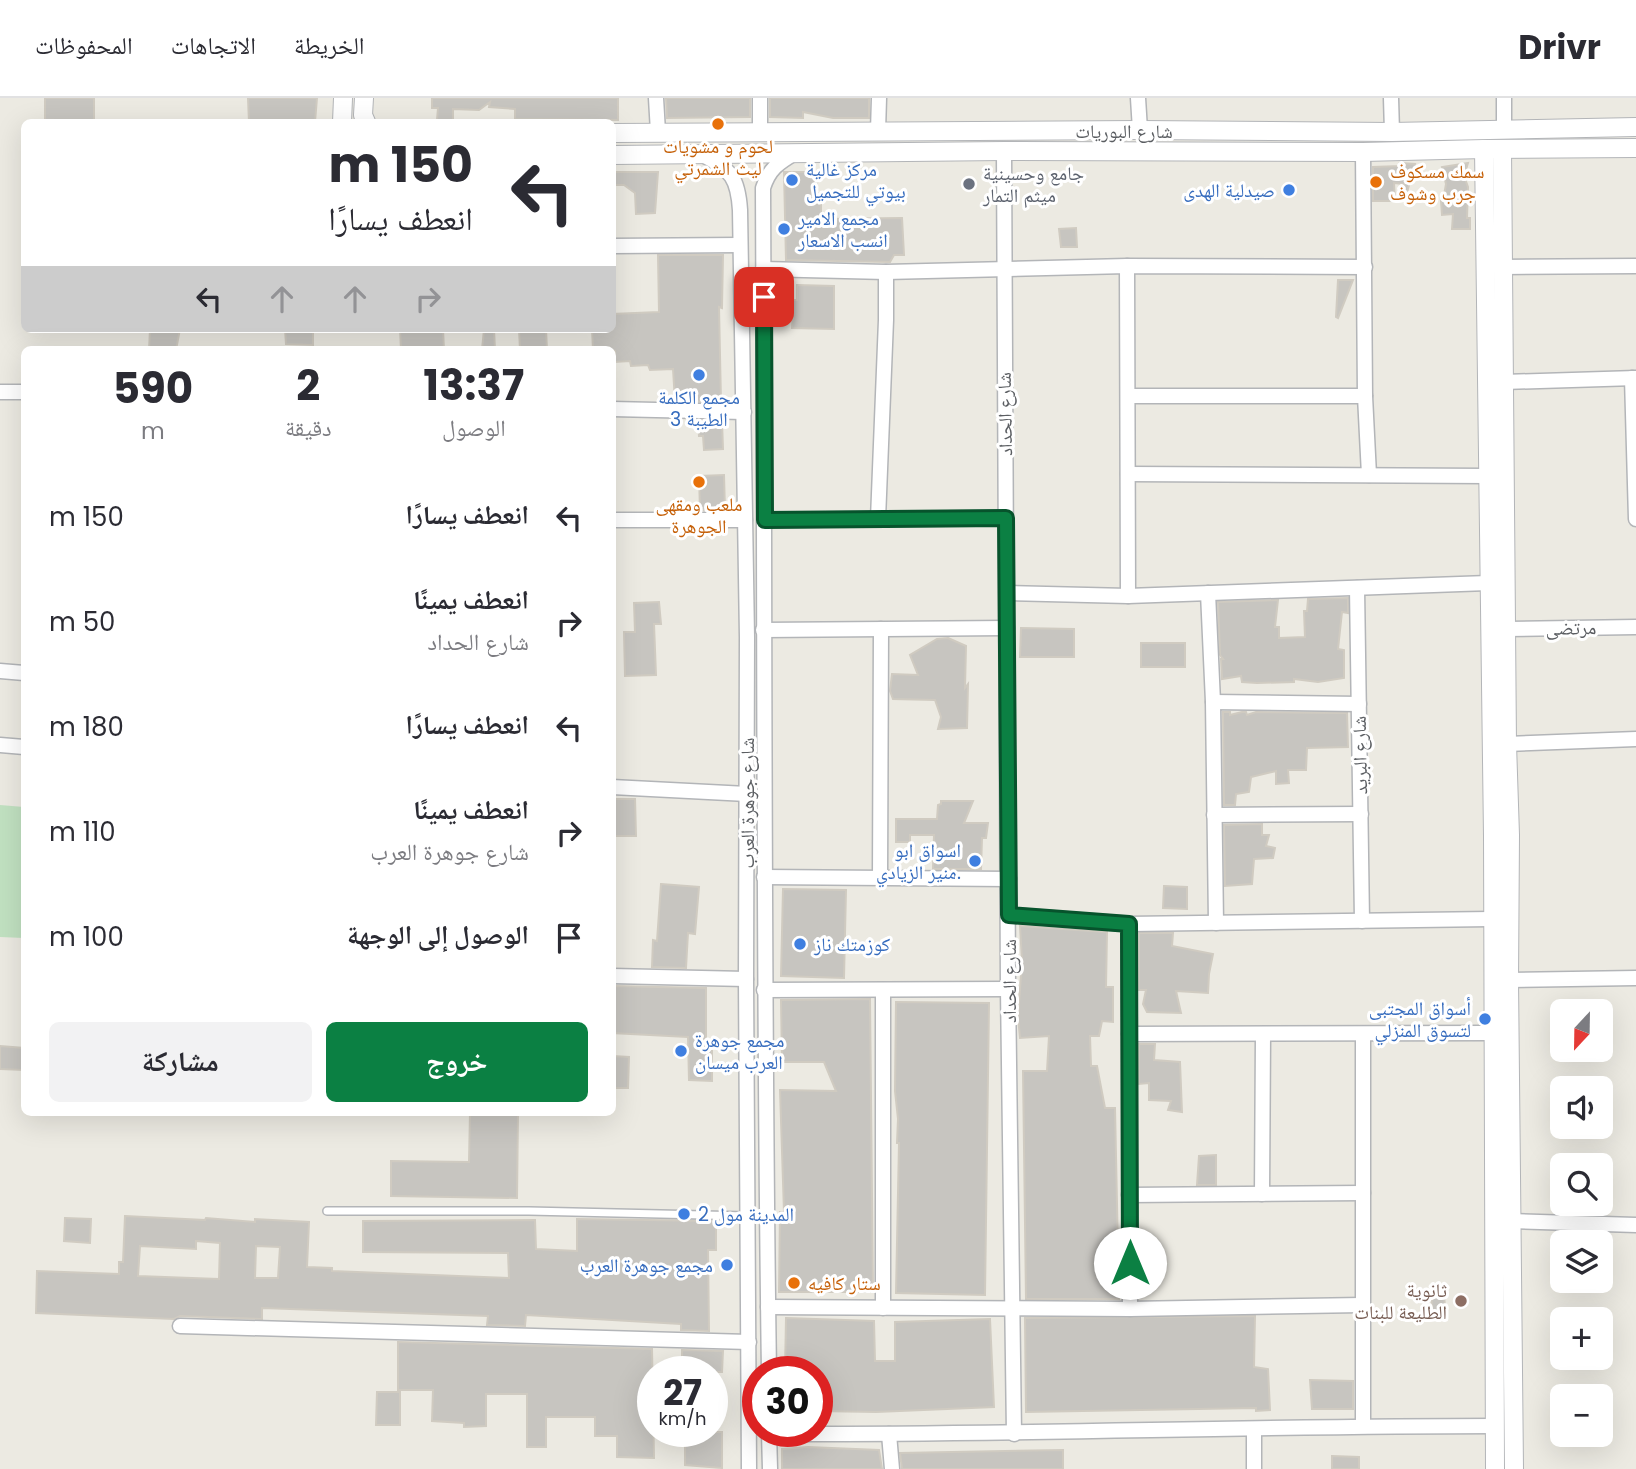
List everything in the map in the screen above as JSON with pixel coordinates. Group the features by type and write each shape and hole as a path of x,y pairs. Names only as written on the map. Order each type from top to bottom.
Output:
{"street":[{"path":"342,119 343,98"},
{"path":"364,98 365,119"},
{"path":"656,98 658,132"},
{"path":"760,98 760,132"},
{"path":"878,131 879,98"},
{"path":"1138,98 1140,130 1144,140 1141,151"},
{"path":"1391,98 1392,132"},
{"path":"1504,98 1504,130"},
{"name":"شارع البوريات","path":"616,133 1504,130 1635,138"},
{"path":"1180,131 1177,141 1181,151"},
{"name":"شارع البوريات","path":"616,155 1004,150 1363,152 1493,149 1635,138"},
{"path":"1493,149 1502,267 1504,382 1507,744 1500,793"},
{"path":"1493,149 1489,583 1509,980 1514,1469"},
{"name":"شارع الحداد","path":"1004,150 1008,989 1014,1434"},
{"path":"1363,152 1365,396 1369,475"},
{"name":"شارع جوهرة العرب","path":"769,1356 764,990 763,188 775,165 795,153"},
{"name":"شارع جوهرة العرب","path":"702,154 716,161 734,177 738,188 746,520 749,1469"},
{"path":"616,246 740,244"},
{"path":"1127,266 1128,596"},
{"path":"1502,267 1636,266"},
{"path":"764,269 886,272 1004,267 1365,267"},
{"path":"878,519 886,272"},
{"path":"1504,382 1634,378 1636,519"},
{"path":"0,392 21,392"},
{"path":"1128,396 1365,396"},
{"path":"616,409 744,412"},
{"path":"1128,474 1488,476"},
{"path":"765,520 1006,518"},
{"path":"616,520 746,520"},
{"path":"1007,593 1128,596 1489,583"},
{"name":"شارع البريد","path":"1357,588 1362,921"},
{"path":"1208,593 1213,702 1216,923"},
{"name":"مرتضى","path":"1506,629 1636,627"},
{"path":"763,630 1007,628"},
{"path":"880,878 881,629"},
{"path":"0,671 21,673"},
{"path":"1213,702 1359,704"},
{"path":"1507,744 1636,739 1636,749"},
{"path":"0,746 21,747"},
{"path":"616,787 747,794"},
{"path":"1213,815 1361,814"},
{"path":"1495,1469 1492,919 1502,836"},
{"path":"764,877 1009,879"},
{"path":"1009,915 1129,924 1492,919"},
{"path":"1129,924 1130,1309"},
{"path":"616,976 746,979"},
{"path":"1509,980 1636,978"},
{"path":"764,990 1008,989"},
{"path":"883,990 883,1308"},
{"path":"1129,1034 1492,1033"},
{"path":"1262,1194 1263,1034"},
{"path":"1363,1034 1363,1426"},
{"path":"1129,1195 1363,1193"},
{"path":"1511,1221 1636,1225"},
{"path":"768,1307 1130,1309 1362,1305"},
{"path":"180,1326 749,1342"},
{"path":"833,1434 1014,1434 1363,1426 1494,1426"},
{"path":"1254,1429 1254,1469"},
{"path":"889,1434 892,1469"},
{"path":"769,1447 770,1469"}],"lane":[{"path":"327,1212 529,1210 749,1216"}],"green space":[{"path":"0,805 21,807 21,938 0,937"}],"building":[{"path":"45,98 94,98 94,119 45,119"},
{"path":"248,98 317,98 315,119 249,119"},
{"path":"432,98 618,98 618,120 515,119 515,109 489,107 490,102 479,110 453,109 453,119 437,119 438,108 432,108"},
{"path":"666,98 750,98 750,117 667,118"},
{"path":"770,98 869,98 869,118 833,118 803,112 803,118 770,117"},
{"path":"1400,163 1415,164 1406,196 1404,184 1394,183 1395,201 1373,201 1373,167 1401,166"},
{"path":"1468,163 1464,176 1468,187 1467,218 1470,218 1470,229 1452,229 1453,214 1442,215 1441,201 1446,184 1442,167"},
{"path":"616,172 658,172 655,213 636,214 635,193 624,185 616,185"},
{"path":"784,172 816,172 817,193 821,193 821,219 902,218 904,255 894,255 890,262 786,260"},
{"path":"1076,228 1077,247 1061,247 1059,229"},
{"path":"658,255 723,255 722,308 719,307 721,402 675,401 673,369 650,370 648,365 631,366 630,361 616,362 616,346 593,346 592,333 616,333 616,314 659,312"},
{"path":"1338,280 1353,280 1338,318 1336,317"},
{"path":"797,285 834,286 834,329 792,328 793,315 786,315 786,300 797,300"},
{"path":"150,333 179,333 177,346 149,346"},
{"path":"285,333 313,333 313,345 286,344"},
{"path":"400,333 443,333 444,346 401,346"},
{"path":"484,333 494,333 495,346 482,346"},
{"path":"519,333 546,333 547,346 520,346"},
{"path":"698,421 722,421 723,449 704,450"},
{"path":"724,475 725,510 700,510 699,476"},
{"path":"1348,598 1348,613 1342,612 1338,649 1344,650 1344,678 1318,682 1294,679 1294,682 1257,683 1242,682 1241,676 1222,679 1218,602 1278,600 1275,627 1279,627 1279,638 1305,637 1304,611 1307,611 1308,599"},
{"path":"659,602 661,624 654,624 656,675 625,676 624,632 635,632 634,603"},
{"path":"1021,628 1074,629 1074,657 1020,657"},
{"path":"948,638 966,646 967,728 938,729 941,717 935,700 893,699 890,691 892,674 918,675 910,655 937,639"},
{"path":"1141,643 1185,643 1185,667 1141,667"},
{"path":"1223,712 1230,712 1230,715 1242,712 1247,715 1256,712 1347,713 1348,747 1307,748 1306,770 1288,770 1289,783 1276,784 1276,771 1251,777 1249,792 1236,794 1235,805 1224,805"},
{"path":"616,799 635,799 636,836 616,836"},
{"path":"941,801 973,801 964,823 988,823 986,838 982,838 981,869 933,869 934,835 910,835 910,842 896,842 896,819 937,819"},
{"path":"1262,824 1262,835 1269,835 1266,846 1275,848 1273,858 1254,859 1252,884 1225,886 1224,825"},
{"path":"661,884 699,887 695,934 688,933 686,968 652,967 653,940 657,941"},
{"path":"1164,886 1187,887 1187,909 1163,908"},
{"path":"783,889 846,890 844,978 781,976"},
{"path":"1020,926 1107,932 1106,987 1113,987 1113,1022 1102,1021 1099,1036 1090,1036 1091,1066 1097,1066 1105,1108 1115,1108 1119,1299 1026,1299 1023,1071 1047,1071 1049,1036 1020,1038"},
{"path":"1139,933 1173,933 1172,946 1213,954 1208,993 1176,991 1181,1013 1147,1012 1143,1004 1146,990 1139,990"},
{"path":"616,986 706,988 706,1041 712,1041 712,1081 689,1080 688,1037 616,1033"},
{"path":"870,999 873,1292 779,1292 780,1212 784,1212 780,1090 836,1091 824,1062 782,1062 781,1000"},
{"path":"896,1002 989,1003 985,1295 896,1293 899,1143 895,1091"},
{"path":"1139,1044 1155,1044 1154,1060 1180,1062 1182,1112 1168,1110 1171,1101 1149,1100 1149,1083 1139,1084"},
{"path":"0,1046 21,1048 21,1070 0,1069"},
{"path":"616,1056 629,1057 628,1088 616,1088"},
{"path":"470,1116 518,1116 517,1198 391,1196 391,1161 469,1162"},
{"path":"1216,1155 1216,1185 1197,1185 1199,1156"},
{"path":"125,1216 309,1222 307,1267 332,1268 332,1271 509,1278 508,1253 363,1252 363,1221 535,1220 536,1249 577,1251 577,1219 716,1221 716,1250 708,1250 709,1331 681,1330 681,1324 526,1315 525,1326 487,1325 488,1316 262,1308 262,1319 180,1316 174,1319 36,1313 37,1271 119,1274 119,1262 123,1262","holes":["196,1241 220,1243 219,1279 138,1276 140,1246 196,1249","256,1246 280,1247 278,1278 255,1278"]},
{"path":"65,1218 91,1219 90,1243 64,1241"},
{"path":"1431,1295 1444,1295 1446,1318 1433,1320"},
{"path":"1255,1316 1254,1367 1268,1369 1270,1410 1256,1411 1256,1408 1026,1412 1025,1318"},
{"path":"786,1318 874,1321 875,1361 895,1361 895,1322 990,1319 994,1407 833,1411 833,1356 785,1356"},
{"path":"398,1342 652,1349 652,1356 637,1356 637,1447 654,1447 654,1458 617,1457 617,1436 595,1436 595,1417 546,1417 546,1447 527,1447 527,1394 486,1394 486,1426 464,1427 464,1423 432,1421 433,1390 398,1390"},
{"path":"682,1350 723,1351 723,1356 682,1356"},
{"path":"1310,1380 1353,1381 1353,1409 1312,1409"},
{"path":"377,1392 400,1392 400,1425 376,1425"},
{"path":"685,1447 722,1447 722,1468 685,1465"},
{"path":"808,1447 879,1450 882,1469 782,1469 782,1449"},
{"path":"1063,1450 1063,1469 902,1469 900,1453"},
{"path":"1332,1456 1359,1457 1359,1469 1332,1469"}],"place":[{"name":"لحوم و مشويات ليث الشمرتي","path":"718,124"},
{"name":"مركز غالية بيوتي للتجميل","path":"792,180"},
{"name":"سمك مسكوف جرب وشوف","path":"1376,182"},
{"name":"جامع وحسينية ميثم التمار","path":"969,184"},
{"name":"صيدلية الهدى","path":"1289,190"},
{"name":"مجمع الامير انسب الاسعار","path":"784,229"},
{"name":"مجمع الكلمة الطيبة 3","path":"699,375"},
{"name":"ملعب ومقهى الجوهرة","path":"699,482"},
{"name":"اسواق ابو منير الزيادي.","path":"975,861"},
{"name":"كوزمتك ناز","path":"800,944"},
{"name":"أسواق المجتبى لتسوق المنزلي","path":"1485,1019"},
{"name":"مجمع جوهرة العرب ميسان","path":"681,1051"},
{"name":"المدينة مول 2","path":"684,1214"},
{"name":"مجمع جوهرة العرب","path":"727,1265"},
{"name":"ستار كافيه","path":"794,1283"},
{"name":"ثانوية الطليعة للبنات","path":"1461,1301"}],"route":[{"path":"764,297 765,520 1006,518 1009,915 1129,924 1130,1263"}]}
